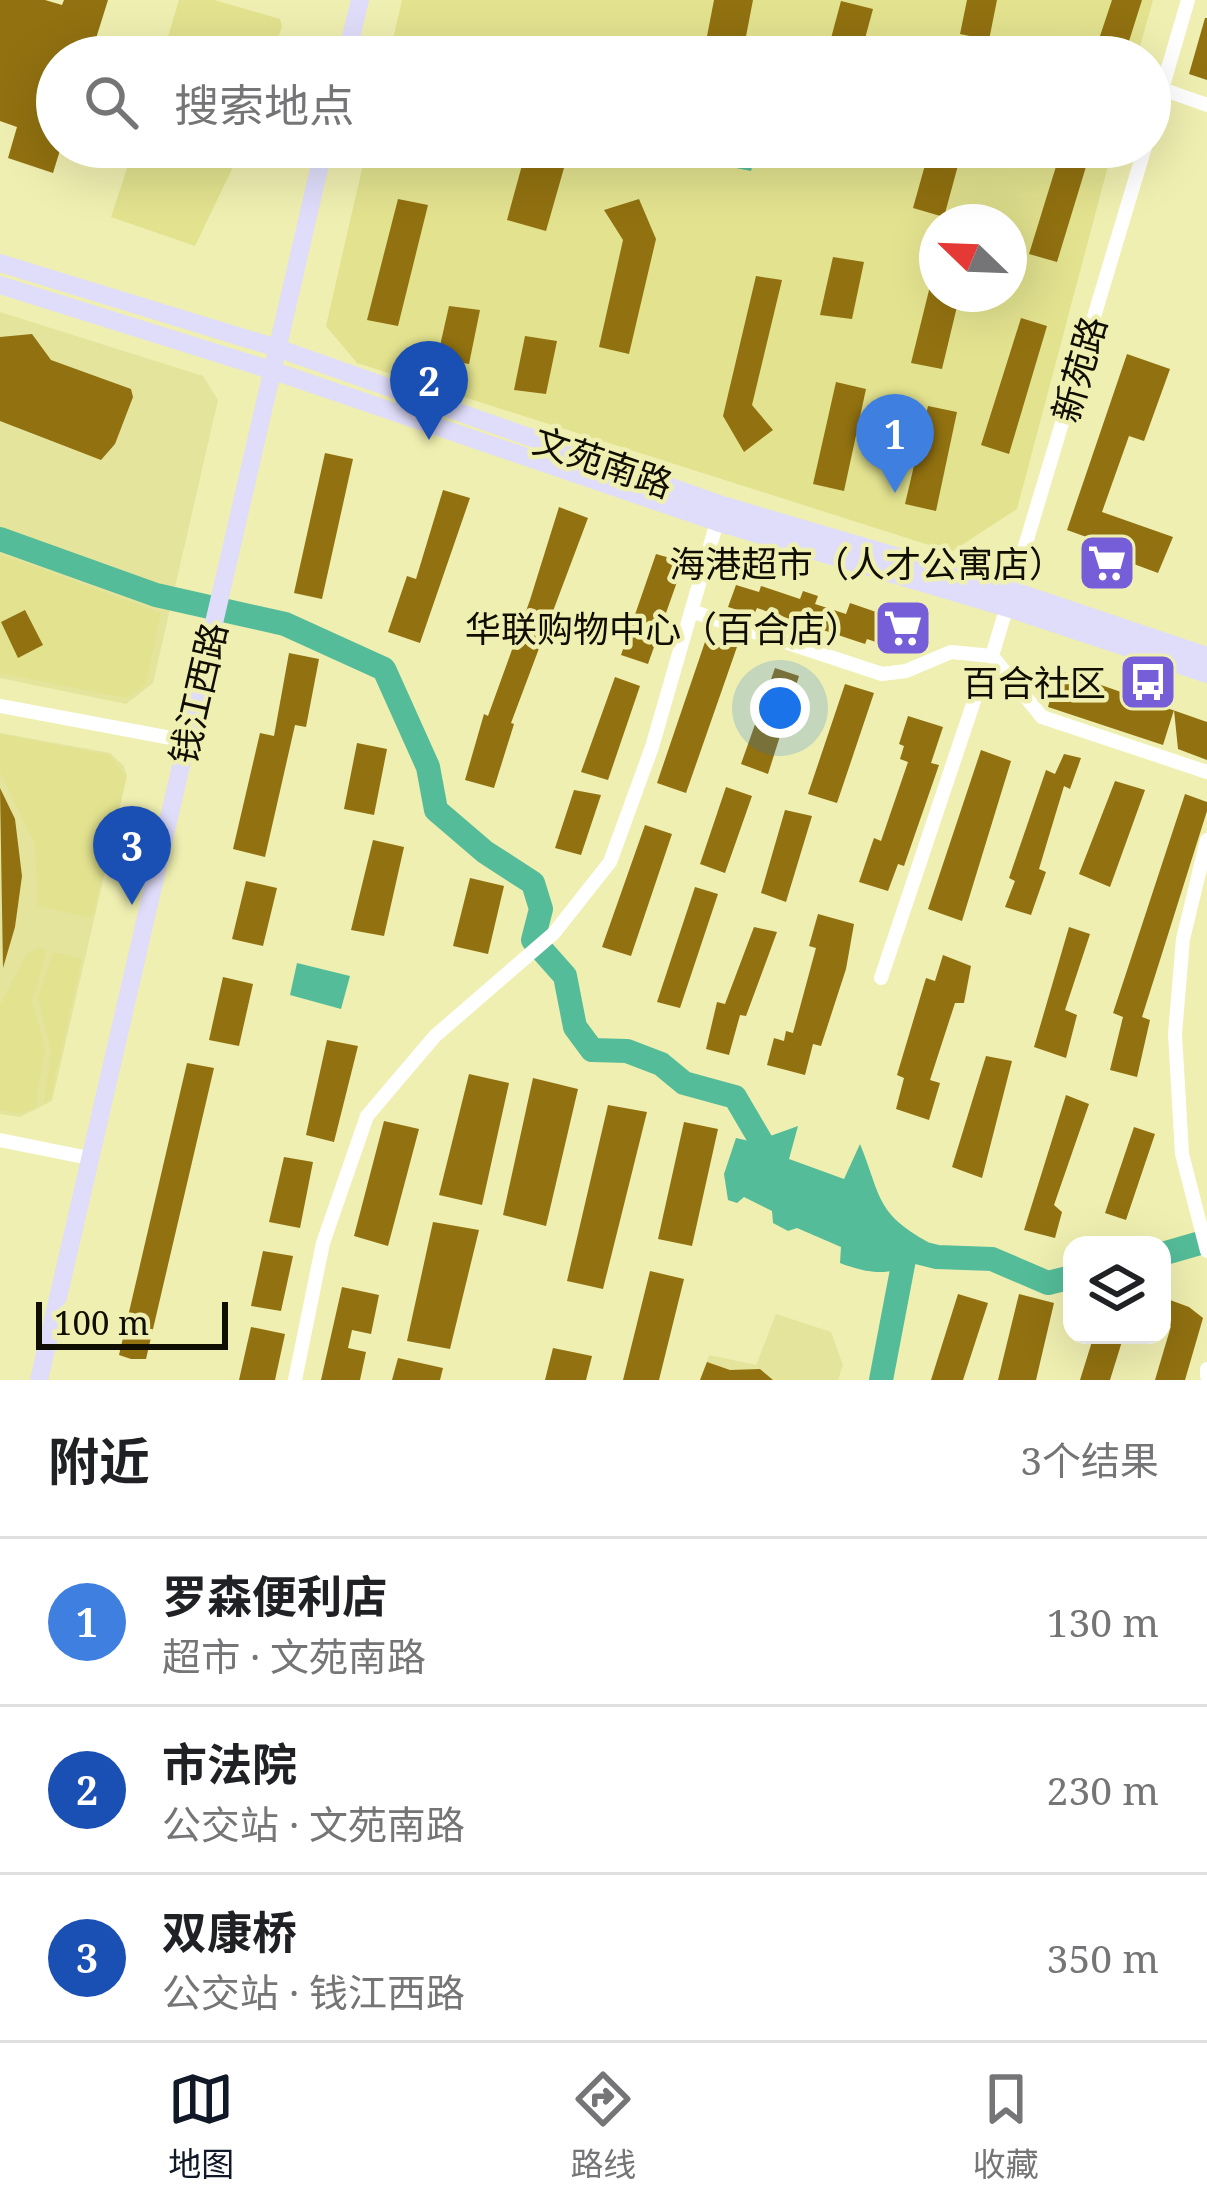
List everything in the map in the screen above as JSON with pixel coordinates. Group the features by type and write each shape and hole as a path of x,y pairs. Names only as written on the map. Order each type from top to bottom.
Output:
{"main road":[{"path":"351,36 359,0"},
{"name":"钱江西路","path":"39,1380 319,168"},
{"name":"文苑南路","path":"0,263 277,348 720,513"},
{"name":"文苑南路","path":"0,285 720,513 1207,656"},
{"name":"文苑南路","path":"1011,599 1207,674"}],"street":[{"path":"1171,58 1188,0"},
{"path":"1171,92 1207,105"},
{"name":"新苑路","path":"992,656 1139,168"},
{"path":"295,1380 323,1244 367,1117 435,1036 554,933 610,862 652,747 720,513"},
{"path":"691,611 882,674 906,671 951,652 992,656 1042,717 1207,772"},
{"path":"880,978 976,695"},
{"path":"0,706 187,741"},
{"path":"1207,840 1183,939 1175,1034 1182,1154 1207,1251"},
{"path":"0,1140 89,1158"}],"shaded area":[{"path":"179,0 214,0 280,19 282,26 279,36 168,36"},
{"path":"402,0 1153,0 1143,36 394,36"},
{"path":"127,168 232,169 195,246 111,217"},
{"path":"362,168 1107,168 1017,509 951,552 357,363 326,326"},
{"path":"0,312 203,376 218,400 153,683 126,704 0,678"},
{"path":"0,554 161,613 146,684 126,698 0,673"},
{"path":"0,733 110,753 124,766 127,777 52,1101 20,1117 0,1114"},
{"path":"0,734 109,755 126,776 92,918 38,906 35,845 0,772"},
{"path":"47,950 32,1001 45,1049 35,1108 21,1113 0,1110 0,1005 27,953"},
{"path":"53,952 82,959 50,1099 44,1103 51,1051 38,997"},
{"path":"297,963 350,976 341,1009 290,995"},
{"path":"798,1126 789,1159 844,1179 860,1144 889,1212 928,1242 920,1254 890,1271 853,1268 840,1263 841,1247 797,1228 788,1231 773,1223 772,1211 744,1197 737,1203 728,1200 724,1174 736,1138 754,1142"},
{"path":"776,1314 831,1332 843,1365 838,1380 700,1380 709,1355 756,1365"}],"building":[{"path":"0,0 45,0 62,5 64,0 108,0 97,36 36,36 36,167 8,158 17,127 0,121"},
{"path":"714,0 753,0 746,36 707,36"},
{"path":"967,0 997,0 990,36 960,34"},
{"path":"1112,0 1142,0 1131,36 1100,36"},
{"path":"841,1 873,9 866,36 832,36"},
{"path":"1207,18 1207,80 1189,74"},
{"path":"521,168 564,168 546,231 507,220"},
{"path":"924,168 957,168 948,204 919,204 919,210 913,208"},
{"path":"1056,168 1086,168 1057,262 1029,254"},
{"path":"398,199 428,205 398,326 367,320"},
{"path":"639,199 656,239 629,354 599,347 623,240 604,210"},
{"path":"833,257 864,262 852,319 820,315"},
{"path":"756,276 782,280 752,405 773,430 744,452 723,416"},
{"path":"449,306 480,310 469,364 437,359"},
{"path":"924,312 956,312 942,369 911,363"},
{"path":"1021,318 1047,326 1009,454 981,445"},
{"path":"32,334 51,360 131,389 133,397 115,444 101,460 0,421 0,337"},
{"path":"525,336 557,341 546,394 514,390"},
{"path":"1127,354 1170,369 1144,441 1129,436 1102,512 1173,537 1158,573 1088,547 1092,539 1067,530"},
{"path":"836,382 866,389 844,491 813,484"},
{"path":"928,406 957,412 936,511 905,504"},
{"path":"325,453 353,459 322,599 294,593"},
{"path":"443,490 470,498 420,643 388,632 407,576 416,579"},
{"path":"559,507 588,518 511,723 494,788 465,780 484,714 488,716"},
{"path":"656,554 684,562 648,664 621,655"},
{"path":"736,585 759,592 761,586 800,599 803,591 818,596 815,604 846,614 850,603 908,623 899,650 867,639 865,644 757,608 754,615 728,607"},
{"path":"25,610 43,645 18,658 1,622"},
{"path":"706,639 738,644 686,793 657,783"},
{"path":"289,653 319,659 306,727 295,725 265,857 233,849 260,733 274,736"},
{"path":"775,668 799,676 768,774 741,764"},
{"path":"1058,670 1174,710 1163,745 1048,707"},
{"path":"615,677 640,686 608,780 581,772"},
{"path":"845,684 874,693 837,803 808,794"},
{"path":"1174,711 1207,722 1207,760 1178,749"},
{"path":"908,716 943,727 931,763 939,765 904,866 898,864 888,891 859,882 874,838 881,841 908,762 900,759 904,746 899,744"},
{"path":"357,743 387,749 374,815 344,809"},
{"path":"981,750 1011,761 962,921 928,909"},
{"path":"1064,754 1081,758 1070,789 1064,786 1039,869 1046,872 1031,915 1005,907 1015,881 1009,878 1046,770 1055,774"},
{"path":"1115,781 1145,790 1110,887 1079,874"},
{"path":"726,787 752,796 725,873 700,864"},
{"path":"0,788 15,819 22,876 3,968"},
{"path":"574,790 601,795 581,855 555,848"},
{"path":"1185,794 1207,802 1207,811 1142,1017 1150,1020 1137,1077 1110,1070 1123,1017 1113,1013"},
{"path":"785,810 812,816 786,902 761,893"},
{"path":"645,825 672,834 631,956 602,947"},
{"path":"373,840 404,847 384,936 351,930"},
{"path":"470,878 504,886 488,954 453,946"},
{"path":"246,881 277,888 263,946 232,939"},
{"path":"695,887 718,894 680,1008 657,1002"},
{"path":"818,914 854,924 846,969 821,1046 813,1044 805,1075 767,1065 774,1038 784,1041 786,1031 793,1033 816,948 809,946"},
{"path":"754,927 777,932 746,1016 740,1015 729,1055 706,1049 717,1002 725,1004"},
{"path":"1069,927 1090,934 1065,1010 1077,1015 1066,1058 1034,1047"},
{"path":"943,955 971,966 964,1003 955,1003 930,1080 940,1083 929,1120 896,1109 904,1078 897,1075 926,978 935,981"},
{"path":"223,977 253,984 239,1046 209,1040"},
{"path":"327,1040 358,1046 334,1142 306,1135"},
{"path":"986,1056 1012,1061 982,1178 952,1167"},
{"path":"187,1063 214,1068 146,1359 131,1359 119,1355"},
{"path":"469,1074 509,1083 482,1205 439,1195"},
{"path":"533,1078 578,1089 546,1226 503,1215"},
{"path":"1066,1095 1089,1104 1054,1205 1062,1212 1055,1238 1024,1230"},
{"path":"608,1105 647,1112 603,1289 567,1281"},
{"path":"384,1121 419,1129 388,1246 354,1236"},
{"path":"684,1122 718,1129 692,1246 658,1239"},
{"path":"1134,1127 1155,1134 1126,1220 1105,1213"},
{"path":"284,1157 313,1162 300,1228 269,1222"},
{"path":"433,1222 479,1230 450,1349 407,1341"},
{"path":"263,1251 293,1256 281,1311 251,1306"},
{"path":"650,1271 684,1279 659,1380 623,1380"},
{"path":"342,1287 379,1295 371,1334 352,1330 348,1348 366,1352 360,1380 321,1380"},
{"path":"958,1294 988,1303 963,1380 931,1380"},
{"path":"1019,1294 1054,1303 1036,1380 998,1380"},
{"path":"1171,1300 1203,1318 1185,1380 1155,1380 1166,1344 1171,1344"},
{"path":"251,1327 285,1334 275,1380 239,1380"},
{"path":"1091,1344 1121,1344 1110,1380 1080,1380"},
{"path":"553,1348 592,1356 586,1380 545,1380"},
{"path":"398,1358 443,1368 440,1380 392,1380"},
{"path":"707,1362 730,1370 760,1369 773,1380 700,1380"}],"waterway":[{"path":"0,539 156,595 285,624 384,669 428,767 436,810 485,852 533,883 541,909 533,940 565,976 575,1027 592,1050 627,1051 661,1064 684,1083 735,1097 762,1143 768,1170"},
{"path":"1171,1251 1207,1241"},
{"path":"893,1246 937,1257 992,1259 1048,1283 1063,1279"},
{"path":"881,1380 906,1249"}],"place":[{"name":"市法院","path":"429,440"},
{"name":"罗森便利店","path":"895,493"},
{"name":"海港超市（人才公寓店）","path":"1107,563"},
{"name":"华联购物中心（百合店）","path":"903,628"},
{"name":"百合社区","path":"1148,682"},
{"name":"双康桥","path":"132,905"}]}
